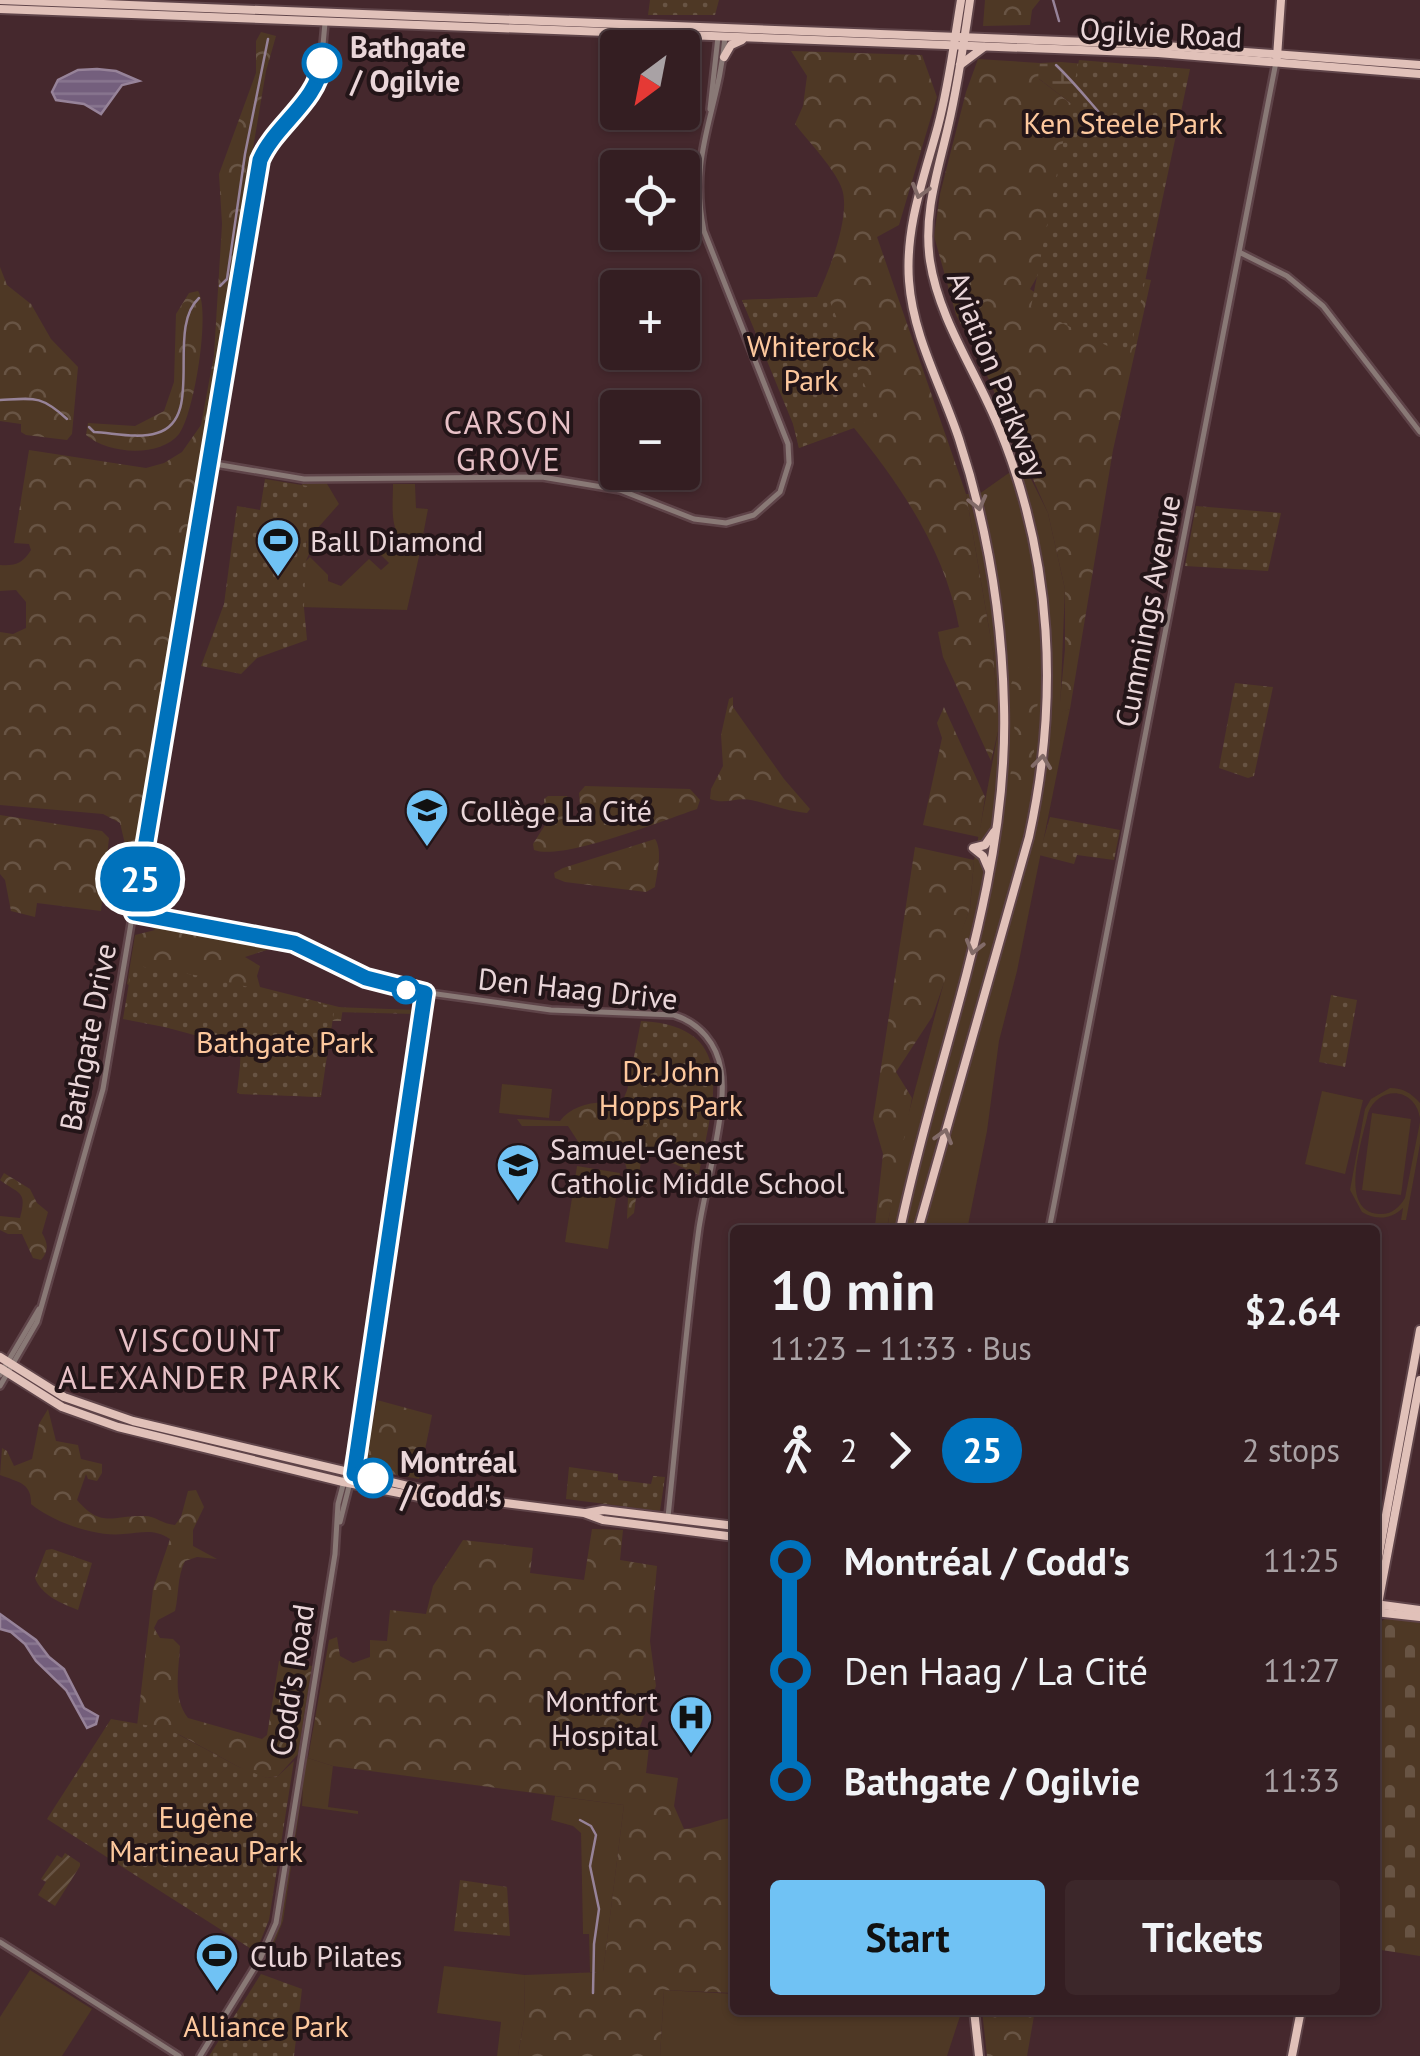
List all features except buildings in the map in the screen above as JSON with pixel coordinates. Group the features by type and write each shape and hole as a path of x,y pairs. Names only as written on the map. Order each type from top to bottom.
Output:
{"main road":[{"name":"Ogilvie Road","path":"0,0 722,32 938,35 959,41"},
{"name":"Aviation Parkway","path":"961,0 963,15"},
{"name":"Aviation Parkway","path":"919,1225 1029,837 1042,762 1048,694 1044,600 1027,510 996,419 941,301 930,260 930,203 963,15 970,0"},
{"name":"Cummings Avenue","path":"1277,58 1282,0"},
{"name":"Ogilvie Road","path":"0,9 12,2"},
{"path":"923,44 945,53 956,64 986,42 963,15 938,35"},
{"name":"Ogilvie Road","path":"722,32 746,38 923,44 959,41 1254,50 1277,58"},
{"path":"1254,50 1268,44 1278,32"},
{"path":"724,57 732,45 746,38"},
{"name":"Ogilvie Road","path":"1139,48 1418,70"},
{"name":"Aviation Parkway","path":"901,1225 990,877 998,824 1004,706 992,576 970,476 916,323 908,276 912,218 956,64"},
{"path":"990,877 985,858 973,848 989,841 998,824"},
{"path":"1380,1548 1420,1330"},
{"path":"5,1368 48,1400 85,1412 425,1498 450,1496 584,1513 603,1510 730,1536"},
{"path":"1380,1589 1420,1380"},
{"path":"667,1523 730,1526"},
{"path":"1380,1610 1420,1614"},
{"path":"975,2015 979,2056"},
{"path":"1292,2056 1300,2015"}],"street":[{"name":"Bathgate Drive","path":"0,1386 5,1368 41,1306 98,1114 260,160 320,77 327,13"},
{"path":"709,118 724,57 722,32"},
{"path":"210,463 302,478 542,477 620,490 711,523 738,521 764,508 782,488 789,464 788,444 704,232 697,180 722,32"},
{"name":"Cummings Avenue","path":"1051,1225 1277,58"},
{"path":"1240,253 1277,270 1310,294 1420,432"},
{"name":"Den Haag Drive","path":"134,913 294,943 366,978 425,993 551,1010 674,1015 698,1028 716,1051 722,1094 699,1230 667,1523"},
{"name":"Codd's Road","path":"200,2056 261,1957 276,1924 337,1530 362,1414 425,993"},
{"path":"0,1942 179,2056"}],"green space":[{"path":"650,0 719,0 715,15 648,15"},
{"path":"985,0 1040,0 1032,10 1030,25 983,26"},
{"path":"261,32 276,36 266,71 127,898 116,896 125,844 120,823 103,814 0,805 0,632 13,634 26,628 26,602 16,590 0,591 0,565 18,563 31,550 29,544 14,543 29,450 146,468 182,452 201,425 214,355 222,224 219,174 256,73 256,41"},
{"path":"791,51 922,55 937,97 899,225 877,237 966,494 993,652 999,727 991,761 943,657 938,632 959,627 943,572 919,521 854,428 799,448 790,410 742,300 817,297 833,259 844,214 839,181 795,124 803,106 807,76"},
{"path":"978,59 1040,63 1039,79 1081,111 1095,177 1030,289 1104,341 1145,279 1151,280 1113,450 1070,709 1059,713 1065,589 1048,513 977,353 956,315 934,236 940,194"},
{"name":"Ken Steele Park","path":"1079,60 1190,69 1129,357 1031,307"},
{"path":"1040,63 1131,68 1081,111 1038,78"},
{"path":"0,267 7,285 31,304 51,339 78,367 72,434 67,440 26,435 21,432 21,424 0,421"},
{"path":"198,291 203,319 199,363 179,434 159,447 133,451 107,446 86,435 88,423 135,426 164,411 174,382 176,314 189,293"},
{"name":"Whiterock Park","path":"828,297 878,417 799,448 793,424 742,300"},
{"path":"1023,463 1048,513 1065,589 1060,712 1070,709 999,1041 987,1131 968,1225 888,1225 899,1149 948,967 970,908 974,860 999,727 993,652 966,494 979,494"},
{"path":"265,479 308,486 304,608 307,640 257,658 241,674 201,666 224,604 237,506 260,510"},
{"path":"326,482 339,504 309,538 306,561 310,557 328,575 328,581 341,586 369,559 381,570 389,563 378,552 383,548 381,541 412,547 395,529 393,484 415,484 416,508 428,509 421,546 444,551 443,556 420,552 407,610 299,607 302,542 307,543 298,518 302,483"},
{"path":"1196,506 1281,513 1268,571 1185,566"},
{"path":"1026,666 1037,673 1039,690 1033,737 1034,782 1026,798 1010,788 1009,783 1016,751 1010,693 1017,673"},
{"path":"1235,683 1273,687 1254,776 1248,778 1219,768"},
{"path":"733,697 733,707 810,809 807,813 751,800 710,799 723,766 721,735 729,699"},
{"path":"944,707 985,797 979,837 923,825 942,738 937,723"},
{"path":"585,786 690,789 700,800 697,809 614,838 567,850 534,850 533,844 545,825 544,799 567,796 570,805 563,821 581,816 579,793"},
{"path":"0,815 102,831 109,838 101,911 37,903 35,917 11,911 5,880 0,874"},
{"path":"1050,817 1120,830 1114,860 1077,855 1074,864 1039,855"},
{"path":"655,839 659,856 655,887 646,892 555,878 554,873 563,868"},
{"path":"915,847 974,860 970,908 932,1017 896,1072 912,1098 887,1225 875,1225 883,1154 873,1119"},
{"name":"Bathgate Park","path":"141,918 274,945 245,957 260,966 260,987 343,1008 341,1021 332,1021 321,1097 237,1093 242,1048 161,1026 147,1000 153,997 127,984 135,935 155,930"},
{"name":"Bathgate Park","path":"132,965 201,976 334,1007 417,1010 416,1014 334,1012 320,1097 239,1094 241,1042 123,1019"},
{"path":"1331,995 1357,1000 1345,1067 1319,1062"},
{"name":"Dr. John Hopps Park","path":"641,1021 673,1026 695,1037 707,1054 713,1074 713,1097 699,1175 644,1150 647,1124 621,1122"},
{"path":"630,1083 639,1119 658,1130 648,1151 642,1153 634,1213 627,1219 629,1177 622,1152 605,1144 579,1143 568,1126 522,1126 517,1119 560,1121 572,1110 588,1104 621,1105"},
{"path":"502,1084 552,1089 549,1118 499,1113"},
{"path":"1390,1088 1403,1090 1417,1099 1420,1118 1417,1108 1404,1095 1388,1094 1373,1104 1358,1156 1356,1188 1366,1210 1383,1214 1397,1208 1405,1198 1420,1122 1420,1144 1406,1220 1401,1220 1403,1208 1383,1218 1362,1212 1350,1190 1365,1109 1371,1099"},
{"path":"1322,1091 1363,1100 1345,1174 1305,1164"},
{"path":"1372,1113 1411,1119 1401,1195 1362,1190"},
{"path":"577,1166 620,1173 608,1249 565,1242"},
{"path":"4,1173 30,1189 37,1203 48,1212 42,1233 46,1250 41,1260 33,1258 22,1234 0,1230 0,1216 20,1218 23,1202 20,1194 0,1180"},
{"path":"377,1400 432,1415 419,1479 364,1469"},
{"path":"48,1409 56,1441 78,1445 81,1459 102,1464 97,1481 88,1479 86,1474 77,1500 94,1515 148,1516 175,1525 188,1491 196,1490 204,1507 193,1530 193,1546 217,1559 197,1557 185,1561 175,1611 158,1620 154,1628 160,1638 173,1639 180,1646 178,1693 188,1718 262,1739 267,1735 279,1661 312,1666 298,1754 278,1776 267,1778 250,1773 180,1735 137,1726 153,1589 170,1539 153,1532 112,1534 75,1527 40,1511 31,1504 26,1487 0,1475 2,1448 14,1466 32,1459 39,1424"},
{"path":"569,1467 618,1474 618,1480 651,1484 653,1476 665,1477 660,1511 566,1499"},
{"path":"592,1529 623,1530 620,1560 657,1566 650,1641 656,1686 638,1731 650,1738 646,1773 678,1778 674,1806 684,1829 730,1819 730,1993 664,1990 660,2056 518,2056 525,1975 603,1972 624,1805 333,1766 308,1758 329,1640 337,1637 340,1656 353,1663 370,1657 370,1640 387,1641 390,1610 426,1614 433,1586 463,1540 533,1548 530,1573 584,1580"},
{"path":"46,1550 92,1563 78,1610 47,1594 35,1578"},
{"path":"1386,1618 1420,1622 1420,1956 1380,1950 1382,1621"},
{"name":"Eugène Martineau Park","path":"111,1719 168,1729 267,1778 278,1776 294,1761 269,1920 256,1952 47,1819"},
{"path":"303,1759 333,1766 328,1807 358,1814 302,1806 303,1787 283,1921 268,1959 265,1958 280,1921"},
{"path":"555,1796 624,1805 603,1973 590,1972 589,1934 583,1934 581,1833 573,1826 551,1820"},
{"path":"65,1853 80,1866 55,1906 38,1895 46,1882 41,1879 57,1855 62,1858"},
{"path":"460,1880 507,1887 510,1936 454,1931"},
{"path":"444,1966 525,1975 518,2056 497,2056 501,2022 437,2013"},
{"path":"30,1970 92,2009 62,2056 0,2056 0,2017"},
{"name":"Alliance Park","path":"261,1974 302,1989 294,2056 209,2056"},
{"path":"664,1990 730,1994 730,2015 960,2015 947,2056 660,2056"},
{"path":"983,2015 1034,2015 1027,2056 987,2056"}],"shaded area":[{"path":"78,70 116,71 139,81 122,85 101,114 84,104 56,100 52,92 58,80"},
{"path":"0,1614 36,1640 64,1669 84,1708 98,1716 96,1724 87,1728 66,1690 36,1661 25,1644 11,1632 0,1629"}],"waterway":[{"path":"1053,0 1059,21"},
{"path":"220,286 227,279 245,154 268,39"},
{"path":"1056,65 1115,130"},
{"path":"89,427 94,432 142,436 171,424 183,392 185,330 189,312 199,298"},
{"path":"0,400 36,400 67,419"},
{"path":"580,1820 591,1826 596,1835 590,1866 599,1909 593,1993"}],"bus line":[{"name":"25","path":"322,63 317,82 260,160 134,913 294,943 366,978 425,993 354,1474 373,1478"}],"place":[{"name":"Bathgate / Ogilvie","path":"322,63"},
{"name":"Ball Diamond","path":"278,578"},
{"name":"Collège La Cité","path":"427,848"},
{"name":"Samuel-Genest Catholic Middle School","path":"518,1203"},
{"name":"Montréal / Codd's","path":"373,1478"},
{"name":"Montfort Hospital","path":"691,1755"},
{"name":"Club Pilates","path":"217,1993"}],"district":[{"name":"CARSON GROVE","path":"509,440"},
{"name":"VISCOUNT ALEXANDER PARK","path":"201,1358"}]}
